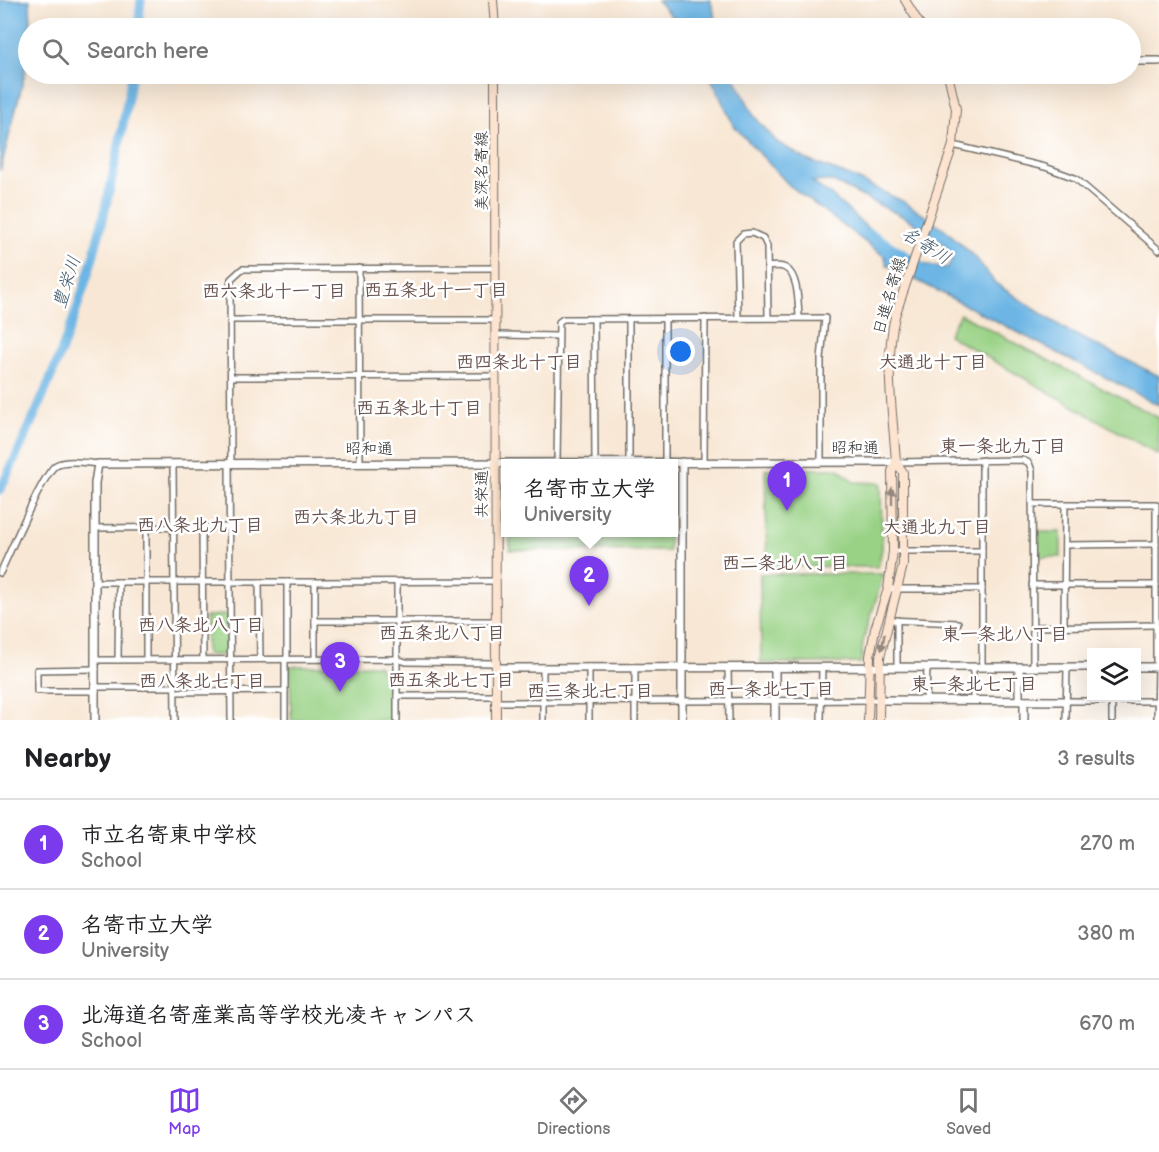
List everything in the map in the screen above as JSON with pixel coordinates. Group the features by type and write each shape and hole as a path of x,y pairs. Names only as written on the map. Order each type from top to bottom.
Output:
{"main road":[{"path":"493,0 494,18"},
{"path":"905,0 916,18"},
{"name":"美深名寄線","path":"495,84 496,268"},
{"name":"日進名寄線","path":"868,720 869,667 875,629 888,589 893,551 892,471 896,462 889,357 890,339 895,316 953,145 956,109 950,84"},
{"name":"共栄通","path":"496,268 496,720"},
{"name":"日進名寄線","path":"879,720 879,667 883,640 893,620 903,565 903,472 896,462"}],"street":[{"path":"1141,61 1159,61"},
{"path":"953,145 1045,167 1075,178 1159,250"},
{"path":"738,317 736,241 743,234 752,233 763,238 766,246 768,317"},
{"path":"767,267 782,266 790,272 798,291 799,317"},
{"path":"359,268 360,463"},
{"path":"231,720 231,582 228,565 231,279 242,269 496,268"},
{"path":"557,459 558,336 559,322 563,319 799,317 825,318 821,359 821,462"},
{"path":"704,463 705,318"},
{"path":"629,319 629,459"},
{"path":"665,319 665,459"},
{"path":"230,320 495,320"},
{"path":"594,320 595,459"},
{"path":"495,334 558,336"},
{"path":"231,376 495,376"},
{"path":"896,462 982,460 1029,462 1032,471 1033,504 1033,667"},
{"path":"982,460 982,667"},
{"name":"昭和通","path":"98,464 501,462"},
{"name":"昭和通","path":"678,462 896,462"},
{"path":"682,462 682,720"},
{"path":"0,573 53,467 60,463 98,464 95,483 95,720"},
{"path":"173,464 175,720"},
{"path":"1033,504 1156,504 1158,720"},
{"path":"1064,626 1065,504"},
{"path":"146,527 146,660"},
{"path":"95,528 229,527"},
{"path":"202,528 203,659"},
{"path":"1065,545 1156,544"},
{"path":"893,551 982,551"},
{"path":"96,582 496,581"},
{"path":"118,582 118,660"},
{"path":"259,582 260,659"},
{"path":"285,720 287,582"},
{"path":"315,582 315,659"},
{"path":"397,582 397,720"},
{"path":"1032,585 1156,585"},
{"path":"888,589 982,589"},
{"path":"897,667 893,620 958,623"},
{"path":"315,621 495,621"},
{"path":"1033,627 1156,625"},
{"path":"96,660 397,659 406,662 589,668 1087,667"},
{"path":"543,667 543,720"},
{"path":"635,667 636,720"},
{"path":"728,667 729,720"},
{"path":"775,667 775,720"},
{"path":"822,667 822,720"},
{"path":"926,701 927,667"},
{"path":"973,667 973,701"},
{"path":"1019,667 1024,720"},
{"path":"1066,720 1067,667"},
{"path":"1141,667 1158,667"},
{"path":"589,668 589,720"},
{"path":"96,669 37,670 37,691 96,689 285,692"},
{"path":"397,696 543,702 1087,700"},
{"path":"1141,700 1158,701"},
{"path":"1112,702 1112,720"}],"green space":[{"path":"960,314 1159,418 1159,455 948,335"},
{"path":"765,469 839,469 854,482 881,483 882,549 878,567 767,566"},
{"path":"1036,532 1061,532 1061,557 1036,557"},
{"path":"510,537 669,537 669,551 510,550"},
{"path":"760,574 884,574 863,642 861,663 761,663"},
{"path":"227,615 227,653 209,655 206,653 206,616"},
{"path":"378,665 391,681 391,720 291,720 290,666"}],"water":[{"path":"0,0 30,0 31,18 18,18 18,84 22,84 0,171"},
{"path":"657,0 710,0 716,18 673,18"},
{"path":"714,84 738,84 754,116 777,142 807,160 855,178 904,202 946,230 976,258 995,283 1068,331 1159,376 1159,405 887,265 885,257 789,185 734,126","holes":["831,181 908,219 943,244 952,260 947,268 900,257 831,195 812,182"]}],"waterway":[{"name":"豊栄川","path":"139,18 141,0"},
{"name":"豊栄川","path":"0,490 46,390 84,287 112,181 130,84"},
{"name":"名寄川","path":"870,233 919,264"}],"place":[{"name":"市立名寄東中学校","path":"787,511"},
{"name":"名寄市立大学","path":"589,606"},
{"name":"北海道名寄産業高等学校光凌キャンパス","path":"340,692"}],"district":[{"name":"西五条北十一丁目","path":"436,290"},
{"name":"西六条北十一丁目","path":"274,291"},
{"name":"西四条北十丁目","path":"519,362"},
{"name":"大通北十丁目","path":"933,362"},
{"name":"西五条北十丁目","path":"419,408"},
{"name":"東一条北九丁目","path":"1003,446"},
{"name":"西六条北九丁目","path":"356,517"},
{"name":"西八条北九丁目","path":"200,525"},
{"name":"大通北九丁目","path":"937,527"},
{"name":"西二条北八丁目","path":"785,563"},
{"name":"西八条北八丁目","path":"201,625"},
{"name":"西五条北八丁目","path":"442,633"},
{"name":"東一条北八丁目","path":"1005,634"},
{"name":"西五条北七丁目","path":"451,680"},
{"name":"西八条北七丁目","path":"202,681"},
{"name":"東一条北七丁目","path":"974,684"},
{"name":"西一条北七丁目","path":"771,689"},
{"name":"西三条北七丁目","path":"590,691"}]}
